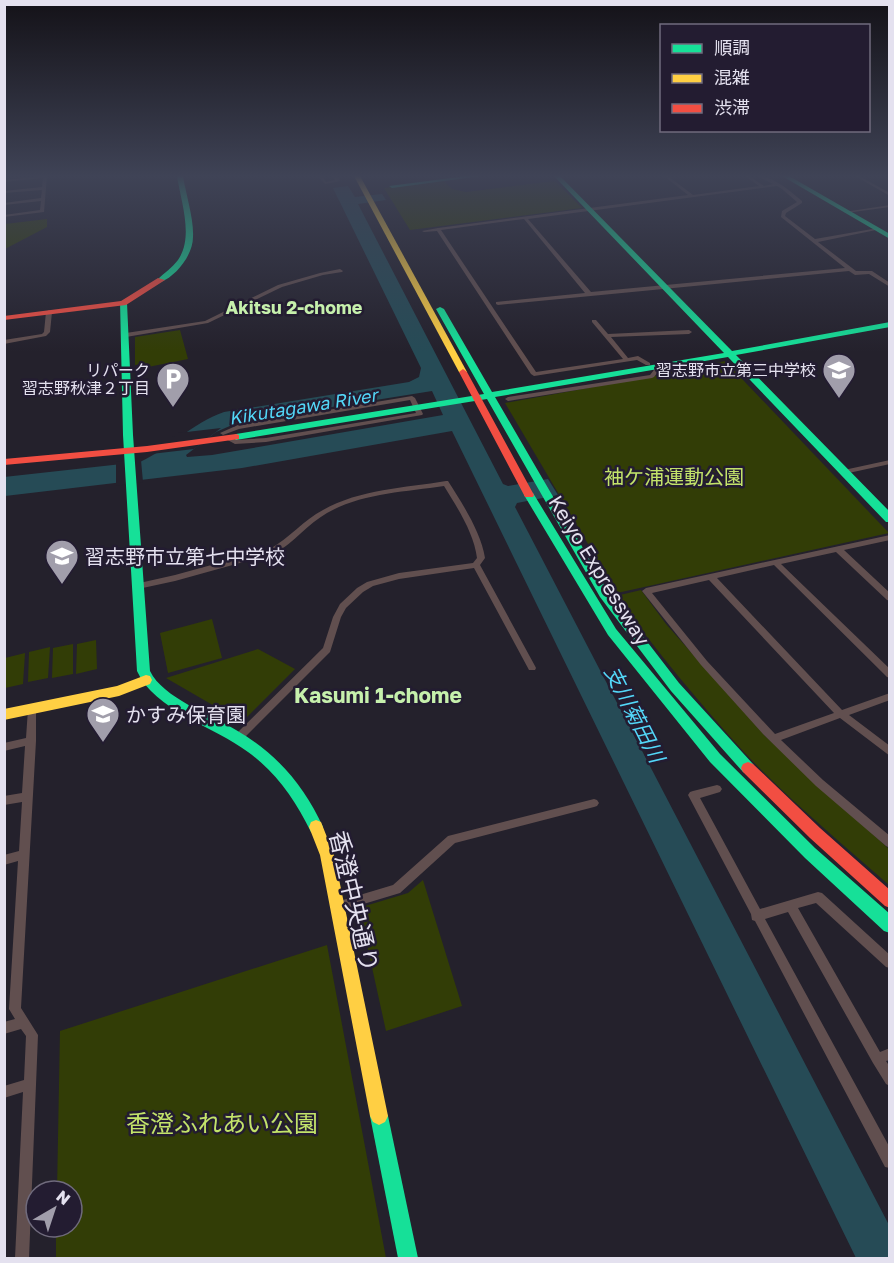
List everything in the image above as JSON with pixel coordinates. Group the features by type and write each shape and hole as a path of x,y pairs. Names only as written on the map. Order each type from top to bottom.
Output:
{"main road":[{"path":"4,318 123,303 164,278 187,253 190,235"},
{"name":"Keiyo Expressway","path":"392,235 521,480 612,632 675,712 715,758 764,809 890,926"},
{"name":"Keiyo Expressway","path":"395,235 606,598 665,676 734,754 890,901"},
{"path":"615,235 890,519"},
{"path":"4,715 119,691 146,680 142,666 131,488 123,303"},
{"path":"4,462 130,451 147,445 262,431 888,323"},
{"path":"4,455 130,451"},
{"name":"香澄中央通り","path":"146,680 160,693 241,735 280,769 300,794 312,814 327,855 408,1258"}],"street":[{"path":"442,235 534,374 630,366"},
{"path":"539,235 589,294"},
{"path":"806,235 855,273 870,272 890,286"},
{"path":"814,241 845,235"},
{"path":"498,303 850,269"},
{"path":"126,335 206,322 279,286 340,271"},
{"path":"4,342 44,335 47,332 50,312"},
{"path":"594,321 630,366"},
{"path":"607,336 689,332"},
{"path":"508,399 652,376 653,365"},
{"path":"412,398 420,414 266,440 235,442 225,436 237,427 412,398"},
{"path":"844,472 890,462"},
{"path":"138,585 174,578 273,551 283,546 322,513 343,502 446,483 462,508 466,521 481,548 481,558 476,565 399,576 360,590 343,606 337,617 327,650 241,735"},
{"path":"890,537 646,591 681,637 775,738 810,774 890,843"},
{"path":"838,549 890,598"},
{"path":"776,563 890,675"},
{"path":"476,565 532,668"},
{"path":"711,577 841,714 890,752"},
{"path":"775,738 890,696"},
{"path":"22,1258 32,1035 15,1009 32,709"},
{"path":"4,747 31,741"},
{"path":"717,789 693,795 890,1162"},
{"path":"4,801 28,795"},
{"path":"337,907 396,889 452,839 594,803"},
{"path":"4,860 24,855"},
{"path":"756,916 818,897 890,963"},
{"path":"790,905 884,1056 890,1080"},
{"path":"4,1028 24,1022"},
{"path":"4,1092 30,1084"}],"green space":[{"path":"5,235 32,235 5,249"},
{"path":"180,330 188,359 143,368 142,364 135,365 135,337"},
{"name":"袖ケ浦運動公園","path":"725,361 889,533 617,593 505,403"},
{"path":"641,590 666,624 765,736 889,849 889,885 779,787 744,752 694,695 616,596"},
{"path":"212,619 222,658 168,673 160,633"},
{"path":"96,640 97,669 76,674 77,644"},
{"path":"73,644 73,674 52,678 53,648"},
{"path":"50,647 48,678 28,682 29,652"},
{"path":"258,649 295,669 242,722 166,678"},
{"path":"25,653 23,684 5,688 5,658"},
{"path":"423,880 462,1006 386,1031 360,913 365,906 408,893"},
{"name":"香澄ふれあい公園","path":"327,945 386,1258 56,1258 56,1239 84,1239 84,1179 57,1179 60,1031"}],"water":[{"name":"Kikutagawa River","path":"356,235 374,235 503,484 508,486 548,479 558,495 517,503 515,507 889,1225 889,1258 856,1258 452,431 242,468 5,496 4,477 140,462 202,422 224,412 409,382 419,377 421,368","holes":["432,391 443,415 212,455 187,457 186,455 216,432 239,422"]}],"pier":[{"path":"221,428 194,449 151,454 178,433"},
{"path":"144,457 141,460 143,482 116,486 116,462"}],"traffic: fast":[{"path":"161,280 180,262 187,250 190,235"},
{"path":"614,235 890,519"},
{"path":"886,235 890,237"},
{"path":"123,303 128,435 142,666 150,683 164,696 233,734 271,762 302,801 316,827"},
{"path":"440,309 604,594 675,687 748,768"},
{"path":"236,437 634,372 890,324"},
{"path":"529,495 612,632 715,758 810,853 890,925"},
{"path":"379,1116 408,1258"}],"traffic: slow":[{"path":"389,235 463,372"},
{"path":"4,715 119,691 146,680"},
{"path":"316,827 327,855 379,1116"}],"traffic: jam":[{"path":"4,318 123,303 161,280"},
{"path":"463,372 529,495"},
{"path":"4,462 147,449 236,437"},
{"path":"748,768 890,901"}],"place":[{"name":"習志野市立第三中学校","path":"839,399"},
{"name":"リパーク 習志野秋津２丁目","path":"173,408"},
{"name":"習志野市立第七中学校","path":"62,585"},
{"name":"かすみ保育園","path":"103,743"}],"district":[{"name":"Akitsu 2-chome","path":"294,307"},
{"name":"Kasumi 1-chome","path":"378,695"}],"water label":[{"name":"支川菊田川","path":"635,714"}]}
